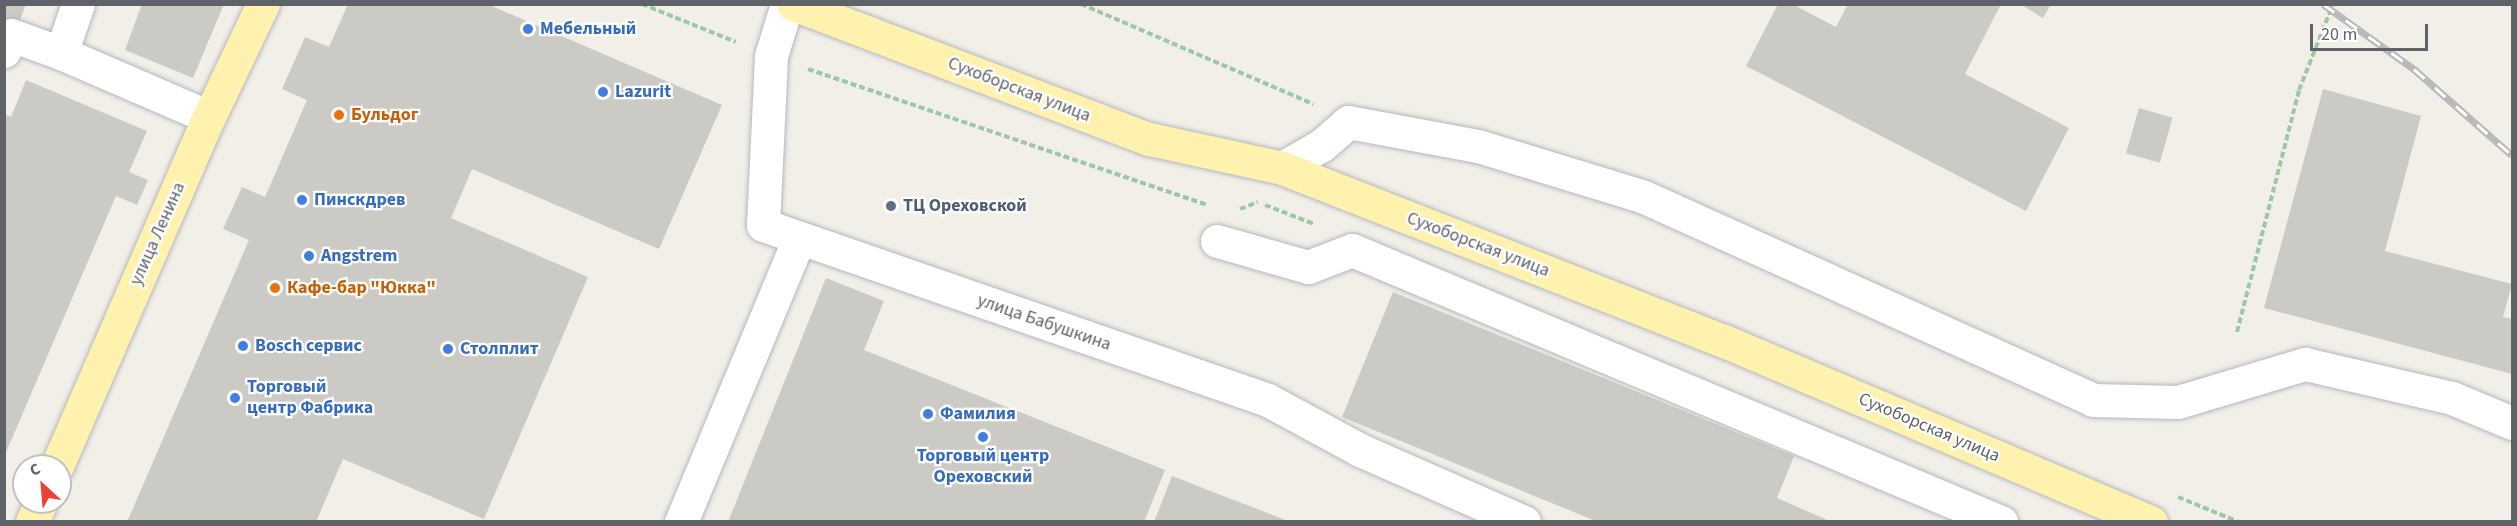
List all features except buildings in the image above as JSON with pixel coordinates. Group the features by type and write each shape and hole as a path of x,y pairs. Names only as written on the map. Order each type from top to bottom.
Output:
{"main road":[{"name":"улица Ленина","path":"62,454 209,117 263,4"},
{"name":"Сухоборская улица","path":"793,4 1149,139 1282,168 1724,341 2151,522"}],"street":[{"path":"61,53 78,4"},
{"name":"улица Бабушкина","path":"787,4 771,56 763,225 1268,400 1360,450 1524,522"},
{"path":"4,51 11,35 61,53 209,117"},
{"path":"1282,168 1322,145 1348,122 1478,146 1642,196 2093,400 2178,402 2305,364 2452,398 2512,423"},
{"path":"681,522 799,239"},
{"path":"1217,240 1308,267 1352,250 2001,522"}],"path":[{"path":"642,4 771,56 1192,202"},
{"path":"1080,4 1306,101 1348,122"},
{"path":"2237,332 2299,90 2332,4"}],"railway":[{"path":"2323,4 2414,69 2512,155"}],"place":[{"name":"Мебельный","path":"528,29"},
{"name":"Lazurit","path":"603,92"},
{"name":"Бульдог","path":"339,115"},
{"name":"Пинскдрев","path":"302,200"},
{"name":"ТЦ Ореховской","path":"891,206"},
{"name":"Angstrem","path":"309,256"},
{"name":"Кафе-бар \"Юкка\"","path":"275,288"},
{"name":"Bosch сервис","path":"243,346"},
{"name":"Столплит","path":"448,349"},
{"name":"Торговый центр Фабрика","path":"235,398"},
{"name":"Фамилия","path":"928,414"},
{"name":"Торговый центр Ореховский","path":"983,437"}]}
